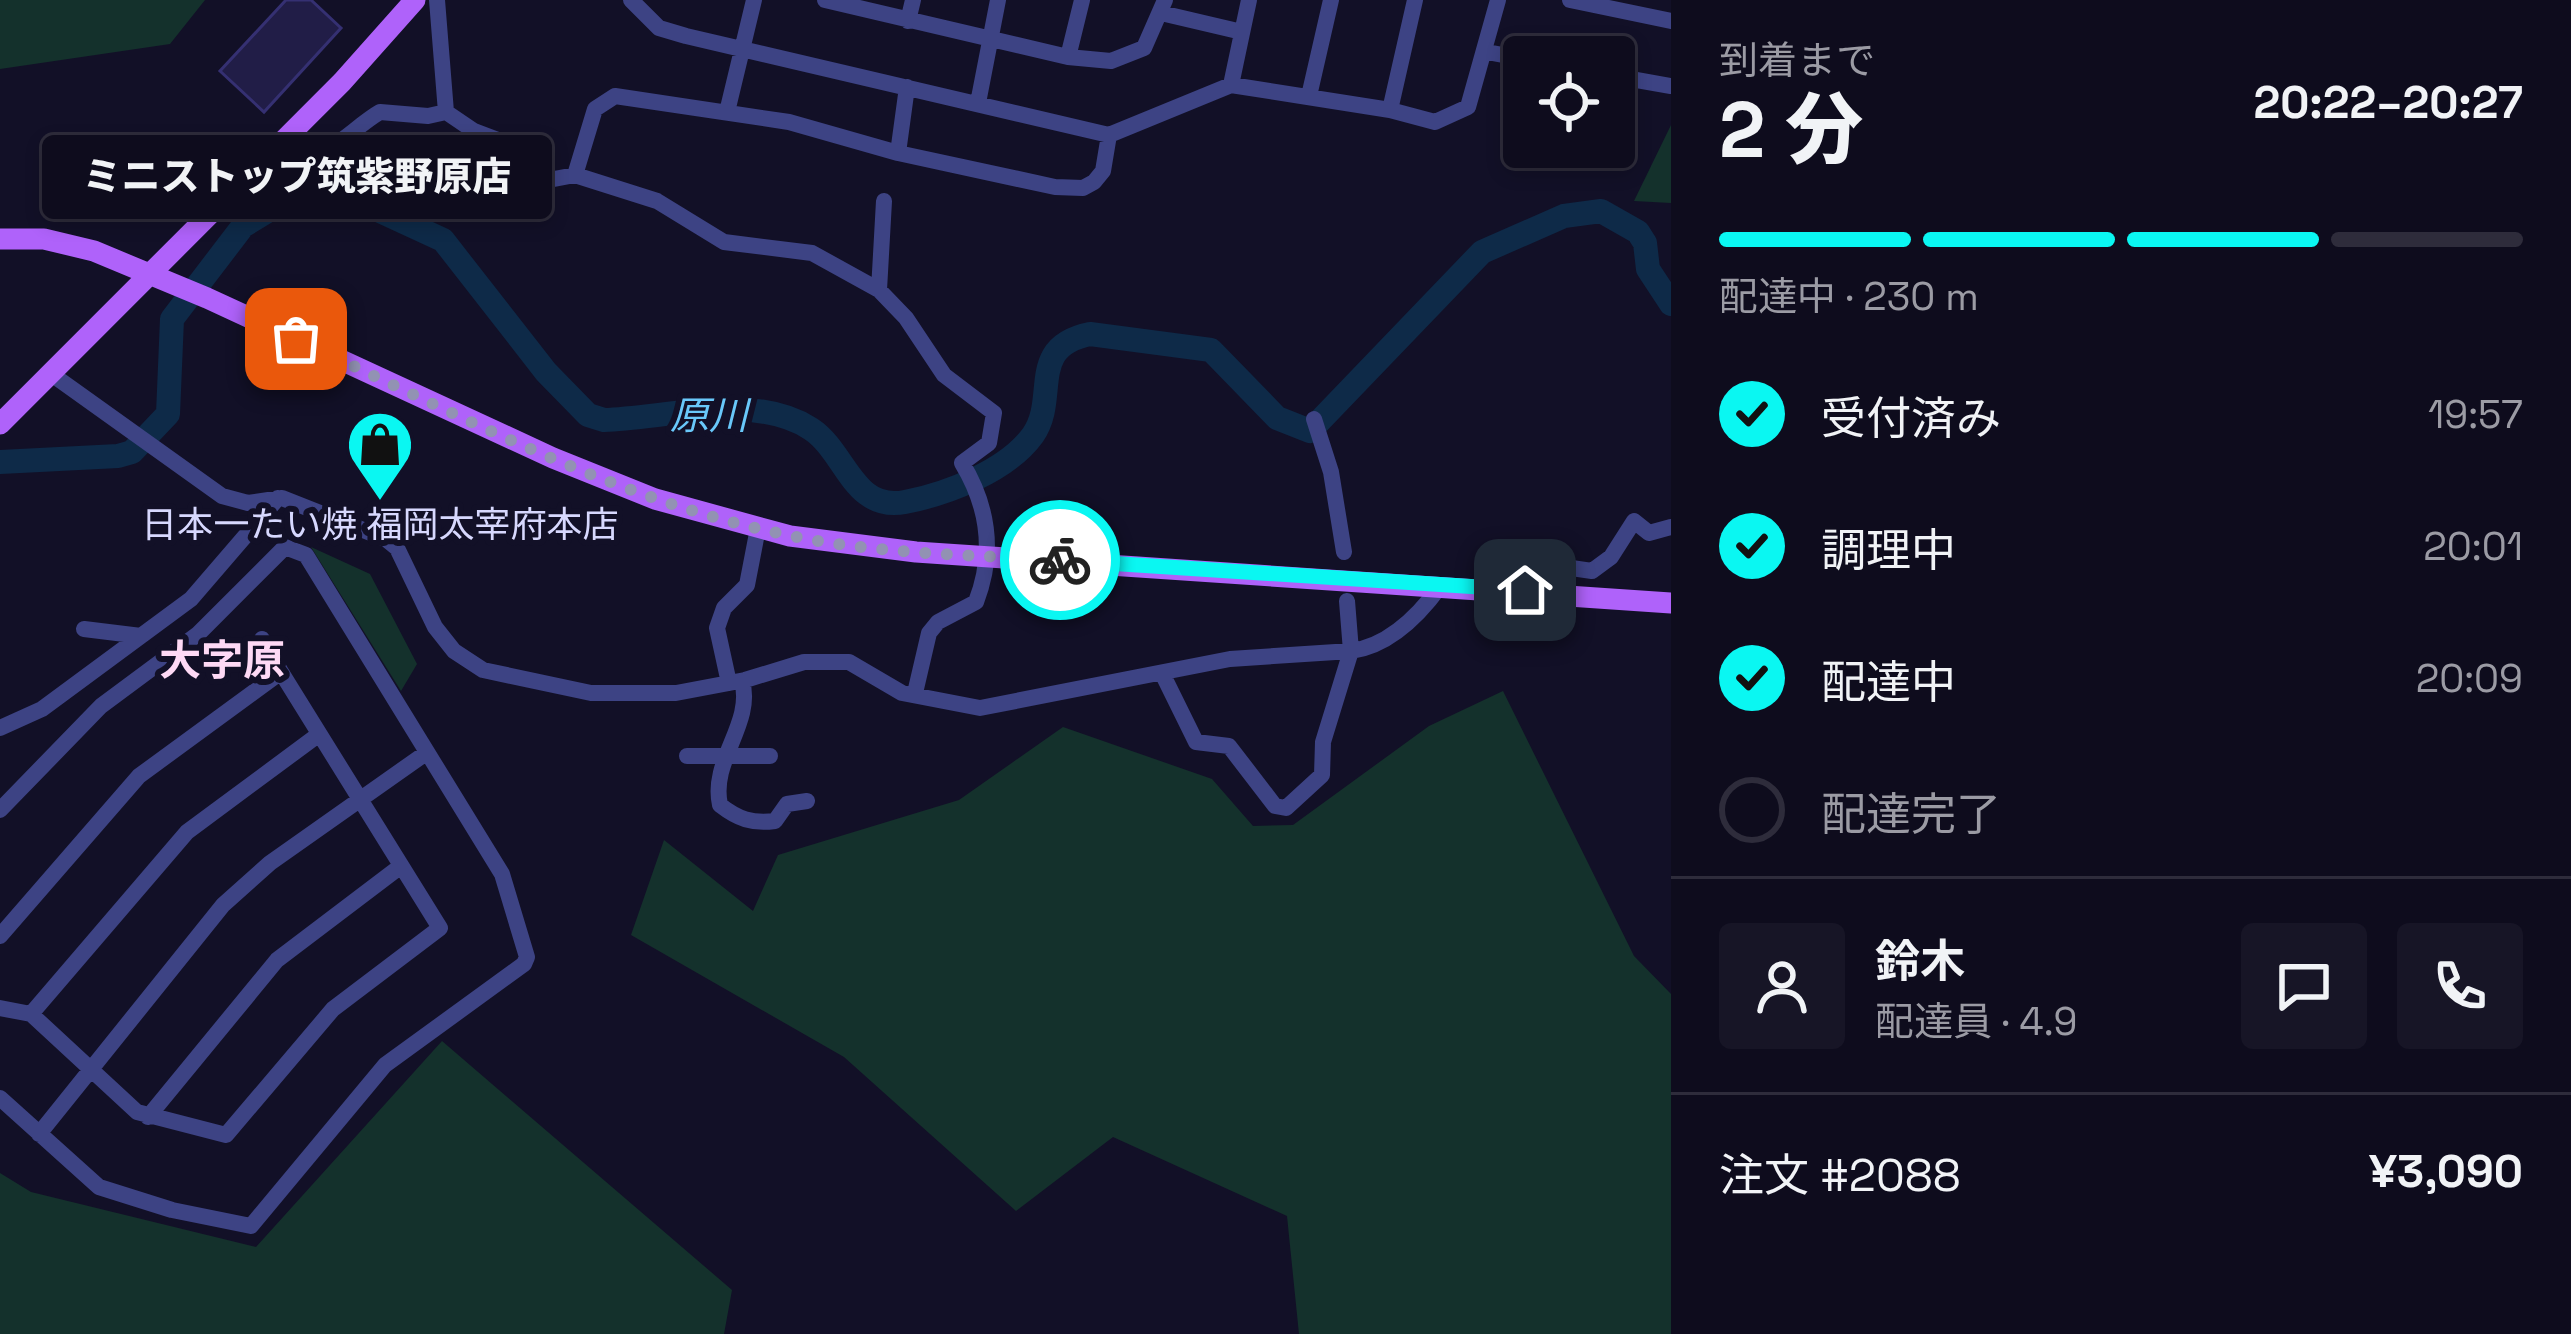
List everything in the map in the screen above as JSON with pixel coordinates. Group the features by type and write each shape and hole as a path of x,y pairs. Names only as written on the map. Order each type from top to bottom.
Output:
{"main road":[{"path":"0,424 50,373 163,278 415,0"},
{"path":"0,238 69,243 163,278 553,458 655,499 758,528 895,549 1671,603"}],"street":[{"path":"437,0 446,112"},
{"path":"632,0 659,28 1109,136 1231,85 1390,110 1435,122 1468,107 1498,0"},
{"path":"727,112 754,0"},
{"path":"830,0 1068,57 1111,61 1144,48 1163,7 1242,32"},
{"path":"908,21 913,0"},
{"path":"978,104 998,0"},
{"path":"1068,57 1082,0"},
{"path":"1231,85 1249,0"},
{"path":"1309,96 1331,0"},
{"path":"1390,110 1415,0"},
{"path":"1570,0 1671,21"},
{"path":"1487,52 1503,55"},
{"path":"1635,80 1671,86"},
{"path":"898,153 908,87"},
{"path":"575,175 595,109 615,96 789,122 898,153 1028,182 1083,188 1102,171 1109,136"},
{"path":"270,155 278,160 310,158 346,141 380,112 428,116 446,112 474,131 503,142 541,175 554,179 575,175 657,201 724,242 812,253 879,290 906,318 944,375 994,413 989,443 962,463 988,522 976,602 938,622 928,633 915,693"},
{"path":"879,290 884,201"},
{"path":"50,373 222,496 248,503 278,498 386,538 397,548 445,643 483,670 591,693 676,693 804,662 849,662 902,693 980,708 1230,659 1351,651 1386,640 1441,585"},
{"path":"1314,419 1331,472 1344,552"},
{"path":"0,728 42,709 191,599 278,498"},
{"path":"1525,590 1516,560 1592,571 1611,557 1634,520 1649,533 1671,527"},
{"path":"758,528 747,585 719,616 720,648 744,712 723,758 717,798 735,817 758,823 776,821 787,804 807,801"},
{"path":"0,810 101,706 198,634 285,547 306,555 502,874 522,937 524,964 385,1065 251,1226 172,1210 99,1187 0,1098"},
{"path":"1162,674 1196,742 1229,746 1275,806 1286,808 1322,775 1323,742 1351,651 1347,601"},
{"path":"84,629 141,636"},
{"path":"0,1008 31,1014 148,1117 226,1135 328,1014 440,928 262,639"},
{"path":"0,936 139,776 280,671"},
{"path":"31,1014 187,832 318,735"},
{"path":"39,1135 223,904 271,863 426,753"},
{"path":"687,756 770,756"},
{"path":"148,1117 277,960 401,866"}],"green space":[{"path":"0,0 205,0 170,44 0,69"},
{"path":"1671,125 1671,203 1634,201"},
{"path":"311,547 370,574 417,664 401,691"},
{"path":"1503,691 1634,956 1671,994 1671,1334 1299,1334 1287,1216 1113,1137 1016,1211 844,1057 631,935 664,840 753,911 778,855 959,800 1063,727 1212,779 1253,826 1293,825 1429,726"},
{"path":"442,1041 732,1290 724,1334 0,1334 0,1173 31,1192 256,1247"}],"building":[{"path":"286,0 311,0 341,28 264,112 220,71"}],"waterway":[{"name":"原川","path":"0,462 132,452 168,414 172,319 243,226 299,192 339,192 443,240 546,372 588,415 604,420 737,409 789,418 823,439 862,489 887,503 957,487 1008,460 1040,421 1047,376 1058,350 1090,334 1211,350 1277,418 1310,431 1482,252 1564,216 1601,211 1638,232 1645,243 1648,269 1671,304"}],"way so far":[{"path":"296,339 553,458 655,499 719,518 790,536 916,551 1060,560"}],"place":[{"name":"ミニストップ筑紫野原店","path":"296,339"},
{"name":"日本一たい焼 福岡太宰府本店","path":"380,503"}],"district":[{"name":"大字原","path":"222,660"}],"route":[{"path":"1060,560 1525,590"}]}
